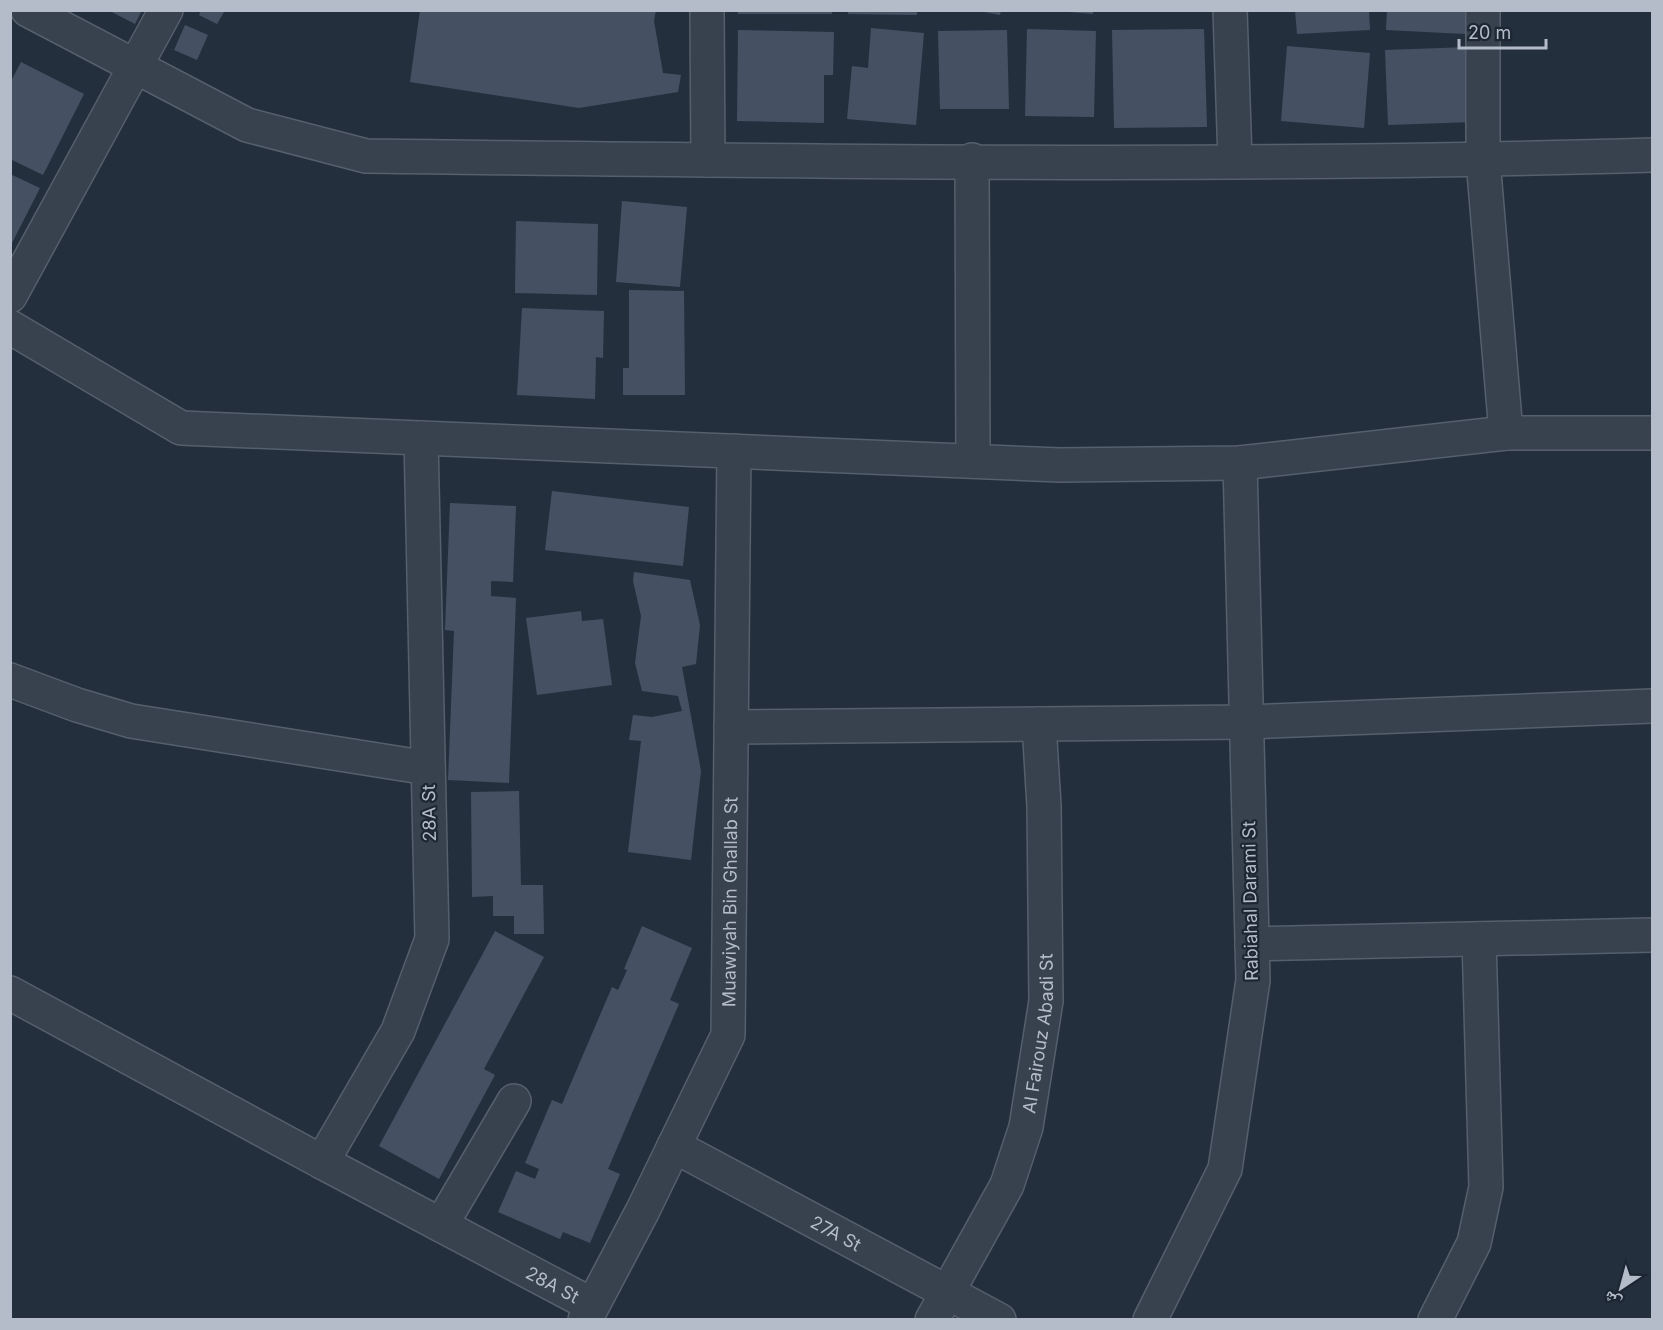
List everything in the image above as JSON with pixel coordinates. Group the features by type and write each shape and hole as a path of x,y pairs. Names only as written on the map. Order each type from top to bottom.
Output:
{"street":[{"path":"28,10 247,125 366,156 708,160 1235,161 1483,160 1653,155"},
{"path":"10,296 166,10"},
{"path":"707,10 708,160"},
{"path":"1230,10 1235,161"},
{"path":"1483,10 1483,160 1506,433"},
{"path":"972,160 973,461"},
{"path":"10,327 181,428 1060,465 1240,463 1506,433 1653,433"},
{"name":"28A St","path":"322,1162 398,1031 432,939 421,438"},
{"name":"Muawiyah Bin Ghallab St","path":"588,1312 674,1146 728,1035 734,451"},
{"name":"Rabiahal Darami St","path":"1150,1320 1225,1169 1253,980 1240,463"},
{"path":"10,680 131,722 428,768"},
{"path":"731,727 1246,722 1653,706"},
{"name":"Al Fairouz Abadi St","path":"940,1306 1007,1185 1026,1127 1037,1069 1046,1001 1044,806 1039,724"},
{"path":"1252,944 1653,935"},
{"path":"1436,1320 1474,1244 1486,1187 1479,939"},
{"name":"28A St","path":"10,993 441,1225 588,1312"},
{"path":"441,1225 514,1101"},
{"name":"27A St","path":"674,1146 940,1306 999,1320"}],"building":[{"path":"108,10 142,10 135,24"},
{"path":"201,10 224,12 217,24 199,15"},
{"path":"420,10 656,10 654,21 663,73 681,75 678,92 579,108 410,82"},
{"path":"738,10 832,10 832,14 738,14"},
{"path":"848,10 917,10 917,15 848,14"},
{"path":"974,10 1001,10 1000,15"},
{"path":"1069,10 1093,10 1093,14 1069,12"},
{"path":"1295,10 1369,10 1370,30 1297,34"},
{"path":"1387,10 1466,10 1465,34 1386,30"},
{"path":"185,25 208,35 197,60 174,50"},
{"path":"871,28 924,33 916,125 847,119 852,66 868,68"},
{"path":"1027,29 1096,31 1094,117 1025,116"},
{"path":"1204,29 1207,127 1114,128 1112,30"},
{"path":"738,30 834,32 833,75 824,75 824,123 737,121"},
{"path":"1007,30 1009,109 940,109 938,31"},
{"path":"1287,46 1370,53 1364,128 1281,121"},
{"path":"1469,47 1472,122 1388,125 1385,50"},
{"path":"21,62 84,94 43,175 10,159 10,83"},
{"path":"10,174 40,188 10,247"},
{"path":"622,201 687,207 680,287 616,282"},
{"path":"516,221 598,224 597,295 515,293"},
{"path":"629,290 684,291 685,395 623,395 623,368 629,368"},
{"path":"522,308 604,311 603,358 596,357 595,399 517,395"},
{"path":"552,491 689,507 683,566 545,550"},
{"path":"450,503 516,506 513,582 491,581 491,596 516,598 509,783 448,780 454,631 445,630"},
{"path":"634,572 690,580 700,625 696,664 682,667 701,771 691,860 628,852 641,741 629,740 633,715 652,717 682,711 678,696 642,691 635,663 641,616 633,581"},
{"path":"581,611 582,621 603,619 612,685 537,695 526,618"},
{"path":"519,791 521,885 543,885 544,934 514,934 514,916 493,916 493,896 472,897 471,792"},
{"path":"642,926 692,948 670,1000 679,1004 608,1169 620,1174 590,1243 563,1232 560,1239 498,1212 516,1171 535,1179 539,1169 525,1163 552,1100 562,1104 612,987 618,990 627,970 624,969"},
{"path":"495,931 544,957 484,1069 495,1075 439,1179 379,1146"}]}
